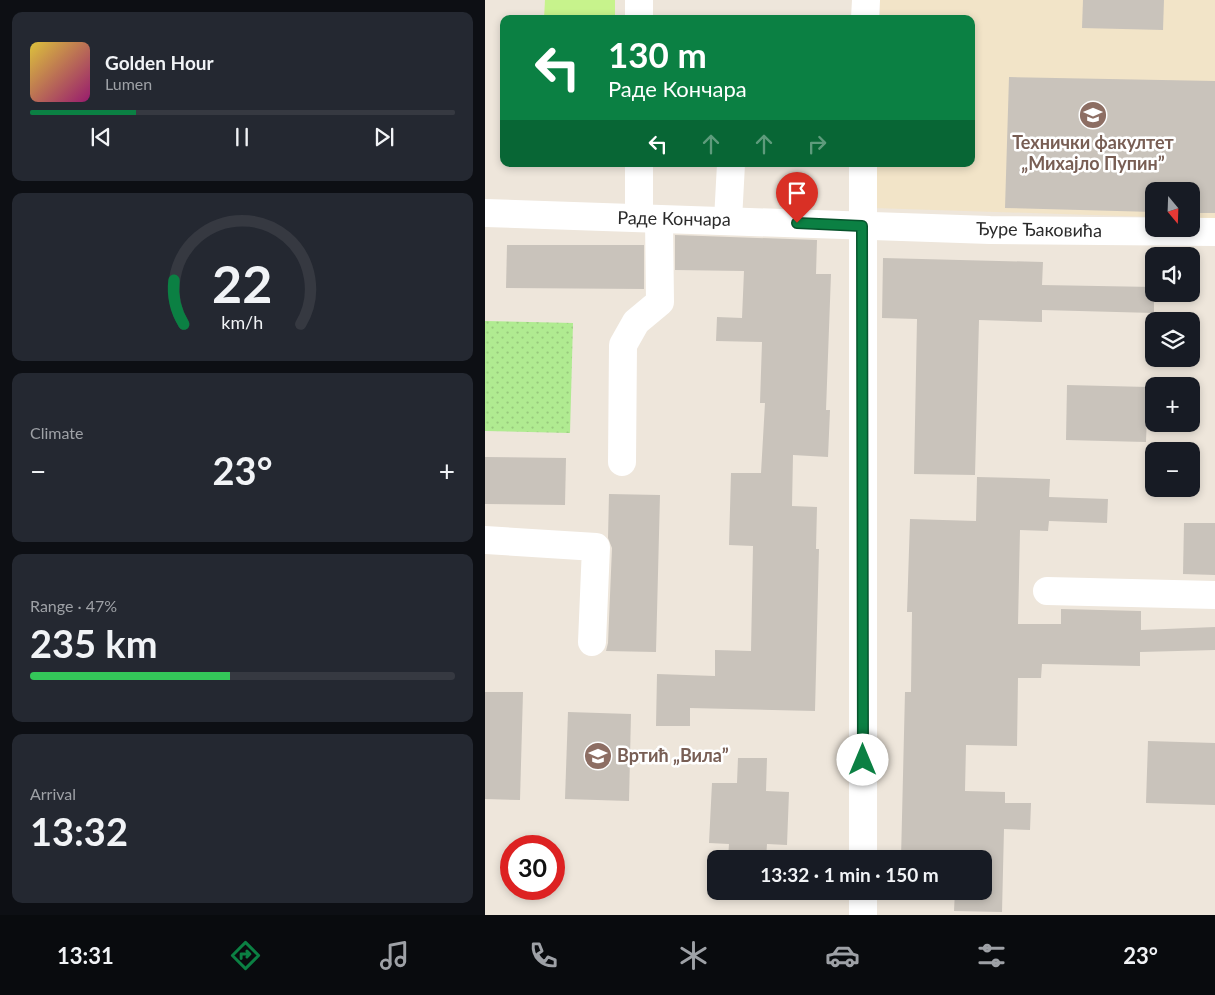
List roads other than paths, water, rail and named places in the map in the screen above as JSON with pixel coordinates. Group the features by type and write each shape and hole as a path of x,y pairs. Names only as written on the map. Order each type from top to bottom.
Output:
{"street":[{"path":"639,0 639,15"},
{"path":"865,15 866,0"},
{"path":"622,462 623,344 637,322 660,302 649,218 640,167"},
{"path":"728,220 731,167"},
{"path":"863,167 863,850"},
{"name":"Раде Кончара","path":"485,213 862,226"},
{"name":"Ђуре Ђаковића","path":"862,226 990,230 1215,232"},
{"path":"485,540 596,547 592,642"},
{"path":"1047,591 1215,595"},
{"path":"863,900 863,915"}],"place":[{"name":"Технички факултет „Михајло Пупин”","path":"1093,115"},
{"name":"Вртић „Вила”","path":"598,756"}]}
